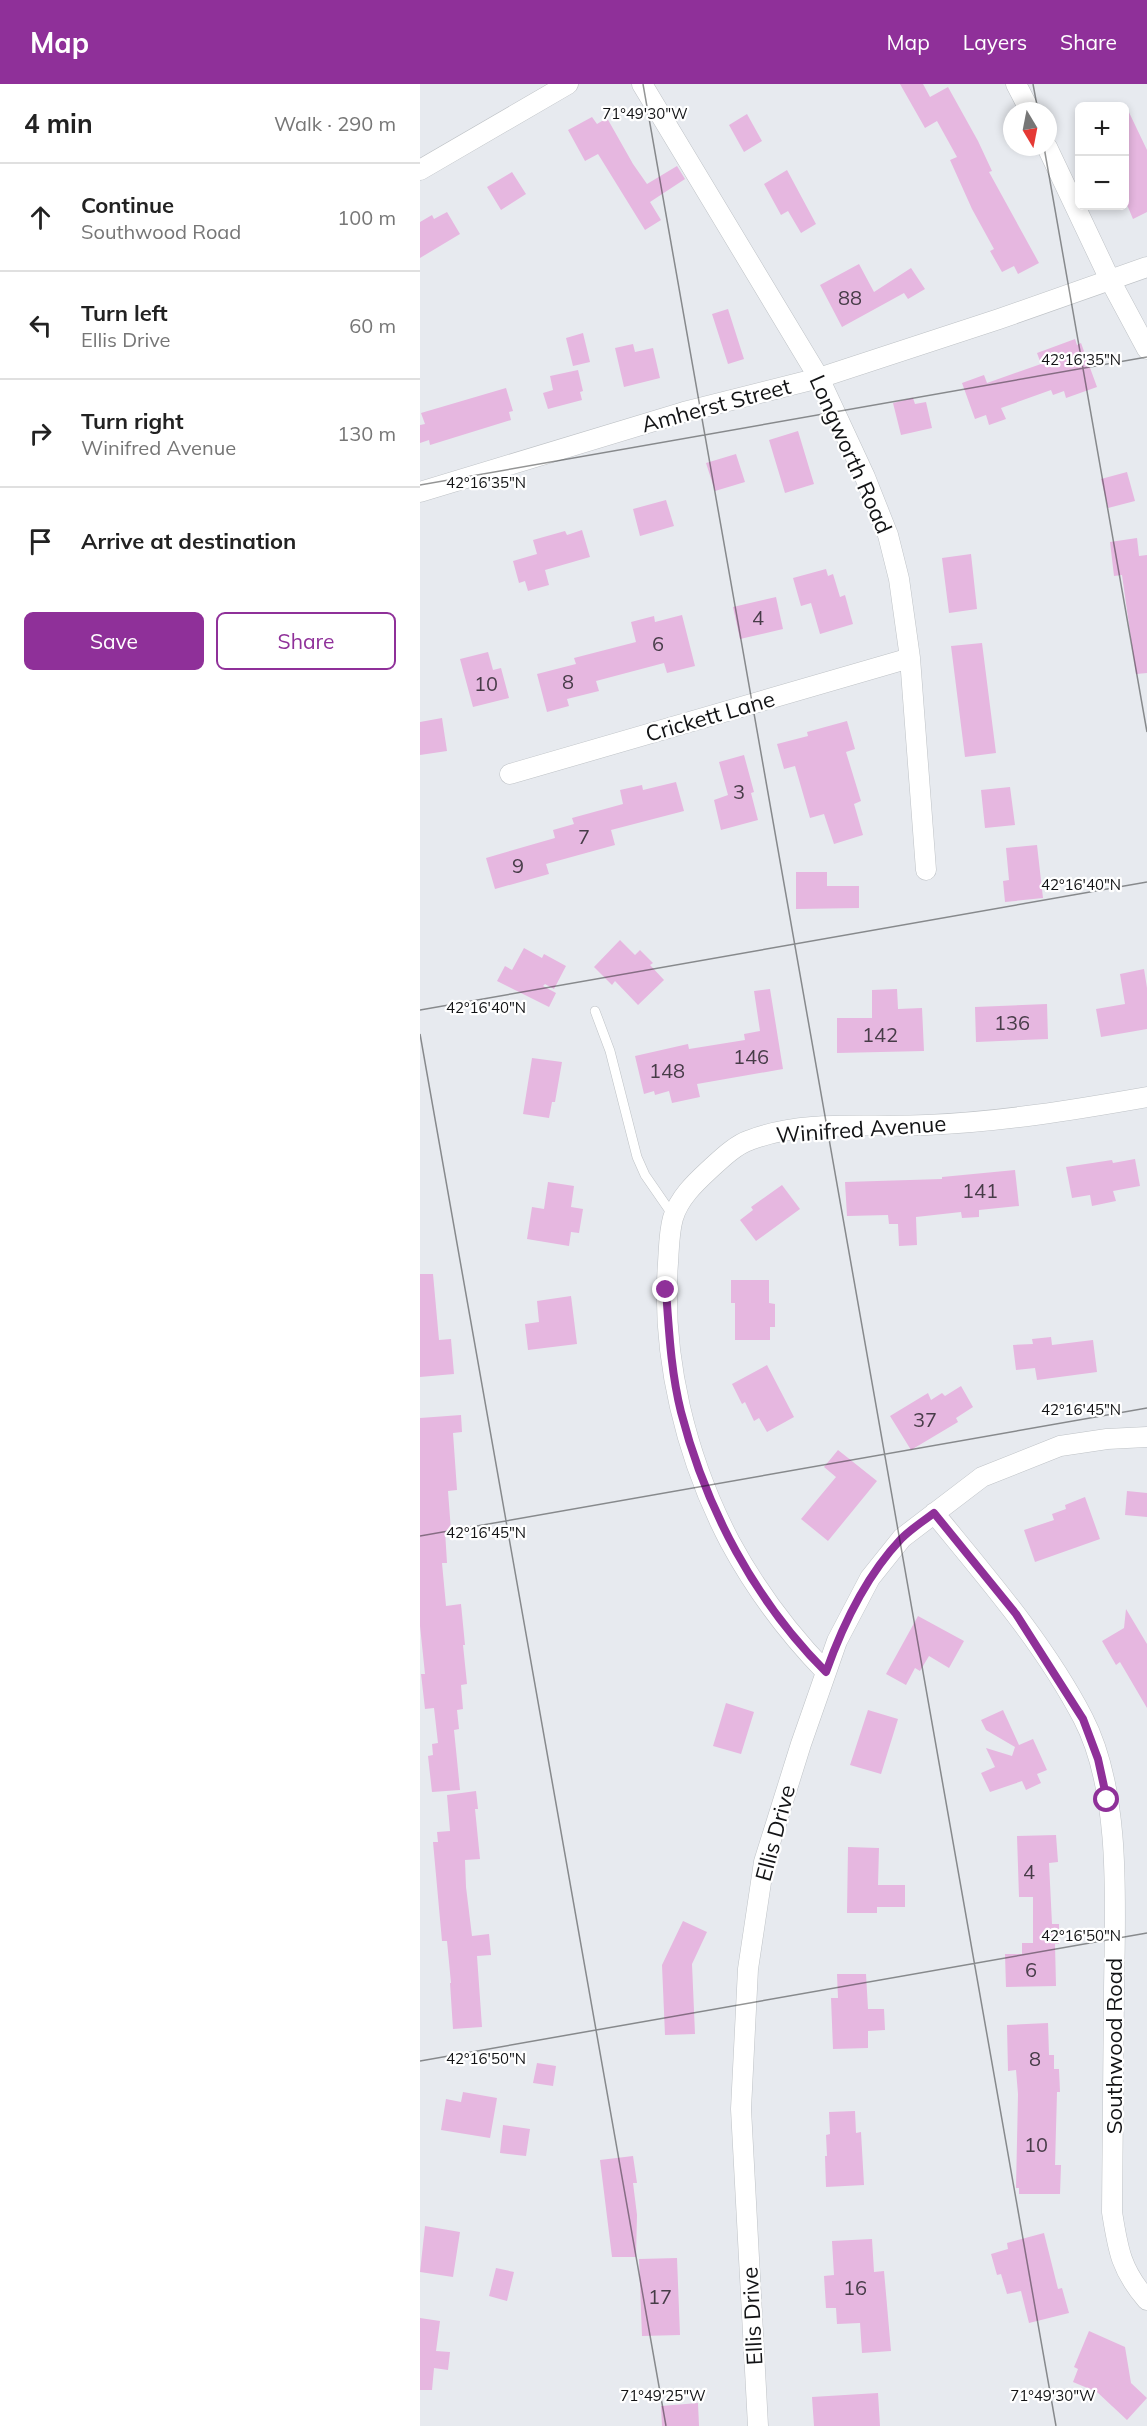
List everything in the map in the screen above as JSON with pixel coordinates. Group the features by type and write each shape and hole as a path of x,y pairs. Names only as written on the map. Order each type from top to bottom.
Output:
{"street":[{"path":"420,170 568,84"},
{"name":"Longworth Road","path":"642,84 819,378 865,477 888,535 899,579 910,658 926,870"},
{"path":"1016,84 1025,102"},
{"path":"1051,156 1110,280 1147,349"},
{"name":"Amherst Street","path":"420,492 684,412 819,378 1147,267"},
{"name":"Crickett Lane","path":"510,774 910,658"},
{"name":"Winifred Avenue","path":"826,1672 802,1647 762,1596 729,1540 702,1478 681,1412 670,1352 666,1290 674,1217 688,1191 720,1159 747,1140 784,1130 838,1126 926,1125 1037,1116 1147,1097"},
{"name":"Ellis Drive","path":"758,2426 741,2109 748,1969 764,1862 801,1744 837,1641 870,1578 902,1538 982,1477 1060,1446 1107,1439 1147,1437"},
{"name":"Southwood Road","path":"934,1513 1016,1614 1083,1719 1098,1759 1107,1800 1114,1900 1112,2212 1117,2244 1124,2268 1147,2300"}],"lane":[{"path":"595,1011 610,1051 637,1157 651,1185 674,1217"}],"building":[{"path":"900,84 923,84 930,97 948,87 978,141 992,171 989,172 1039,263 1018,274 1014,266 1002,272 990,251 994,249 972,209 950,160 957,157 937,121 925,128"},
{"path":"1129,112 1147,150 1147,212 1133,219 1129,210"},
{"path":"747,114 762,141 744,152 729,125"},
{"path":"592,117 597,124 607,118 647,184 677,166 685,179 650,202 661,220 645,230 598,154 585,161 568,130"},
{"path":"787,170 816,224 801,233 788,211 781,215 764,184"},
{"path":"512,172 526,194 501,210 487,187"},
{"path":"447,212 460,234 420,258 420,222 432,215 434,219"},
{"path":"859,264 874,292 911,268 925,289 908,299 904,293 842,327 820,285"},
{"path":"728,309 744,359 728,364 712,314"},
{"path":"583,333 590,362 573,366 566,338"},
{"path":"1075,339 1077,345 1081,343 1097,387 1066,398 1064,391 1053,395 1051,390 1001,408 1006,419 989,425 986,415 975,419 962,383 984,375 987,383 1041,364 1037,353"},
{"path":"633,344 635,352 653,348 660,378 624,387 615,348"},
{"path":"578,370 583,391 580,392 582,400 548,409 543,393 553,390 550,376"},
{"path":"506,388 513,411 509,412 511,420 430,445 429,440 420,443 420,425 425,424 421,413"},
{"path":"913,398 915,404 926,402 932,428 901,435 893,403"},
{"path":"798,431 814,484 785,493 769,440"},
{"path":"736,454 745,482 715,491 706,463"},
{"path":"1127,472 1135,501 1108,508 1101,479"},
{"path":"666,500 674,526 640,536 633,509"},
{"path":"582,530 590,557 545,570 549,585 528,591 525,581 519,583 513,561 537,554 533,540 565,531 567,535"},
{"path":"1137,538 1139,556 1147,555 1147,673 1136,674 1122,575 1114,576 1110,542"},
{"path":"971,554 977,609 949,613 942,558"},
{"path":"826,569 828,576 833,574 840,597 845,595 853,624 820,634 811,603 801,606 793,578"},
{"path":"776,597 783,629 740,639 733,607"},
{"path":"682,615 695,666 667,673 664,663 596,681 599,691 567,699 569,706 547,712 537,674 576,664 574,658 636,642 631,622 654,616 655,622"},
{"path":"982,643 996,753 965,757 951,646"},
{"path":"488,652 493,670 501,668 509,698 473,707 460,659"},
{"path":"442,718 447,751 420,755 420,722"},
{"path":"847,721 855,749 846,752 861,801 854,804 863,835 834,844 824,814 810,818 795,766 784,769 777,744 808,736 807,732"},
{"path":"744,755 754,792 751,793 758,820 721,830 714,800 728,795 719,762"},
{"path":"676,782 684,811 611,830 615,845 546,864 549,874 495,889 486,858 555,838 553,830 574,824 572,818 623,804 620,790 642,785 643,790"},
{"path":"1010,787 1015,825 985,828 981,790"},
{"path":"1037,845 1043,898 1005,902 1003,881 1009,880 1006,848"},
{"path":"796,872 827,872 827,886 859,886 859,908 796,909"},
{"path":"620,940 635,955 640,950 653,963 650,965 664,980 638,1005 615,981 612,985 594,967"},
{"path":"524,948 542,958 544,954 566,966 554,989 545,984 543,986 556,993 549,1007 497,981 505,966 512,970"},
{"path":"1144,969 1147,988 1147,1029 1101,1037 1096,1009 1125,1004 1120,974"},
{"path":"770,989 783,1069 697,1084 700,1097 672,1103 669,1091 655,1095 654,1091 644,1094 635,1056 688,1044 689,1049 745,1040 744,1034 760,1031 754,991"},
{"path":"897,989 898,1009 922,1008 924,1051 837,1053 837,1018 872,1018 872,990"},
{"path":"1047,1004 1048,1039 976,1042 975,1007"},
{"path":"532,1058 562,1062 555,1102 552,1102 549,1118 523,1114"},
{"path":"1135,1159 1140,1186 1113,1191 1116,1201 1092,1206 1090,1195 1072,1198 1066,1167"},
{"path":"1015,1170 1019,1206 979,1210 979,1217 962,1218 961,1212 916,1217 917,1245 899,1246 898,1224 889,1224 888,1215 847,1216 845,1182 942,1179 942,1177"},
{"path":"548,1182 574,1186 571,1207 583,1209 579,1233 571,1232 569,1246 527,1239 532,1207 544,1209"},
{"path":"782,1185 800,1209 756,1241 740,1220 753,1210 751,1207"},
{"path":"420,1274 433,1274 439,1340 451,1339 454,1374 420,1377"},
{"path":"731,1280 769,1280 769,1303 775,1304 775,1327 770,1327 770,1340 735,1340 735,1303 731,1303"},
{"path":"571,1296 577,1344 528,1350 525,1324 539,1322 537,1301"},
{"path":"1051,1337 1052,1345 1093,1340 1097,1372 1037,1380 1035,1368 1016,1370 1013,1345 1033,1344 1032,1339"},
{"path":"767,1365 794,1417 767,1432 759,1418 754,1421 745,1402 742,1404 732,1384"},
{"path":"961,1386 973,1407 956,1418 958,1422 911,1450 890,1416 928,1393 931,1400 942,1393 945,1396"},
{"path":"461,1415 462,1432 453,1433 457,1490 448,1491 451,1531 445,1531 447,1563 442,1563 446,1606 461,1604 465,1645 463,1645 467,1684 461,1685 463,1709 457,1710 459,1729 454,1730 460,1790 432,1792 428,1756 433,1755 432,1744 438,1743 434,1708 425,1709 421,1674 425,1674 420,1626 420,1418"},
{"path":"838,1450 877,1481 828,1541 801,1519 836,1477 824,1467"},
{"path":"1127,1491 1147,1493 1147,1517 1125,1515"},
{"path":"1085,1497 1100,1539 1035,1562 1024,1530 1054,1520 1052,1514 1066,1509 1065,1505"},
{"path":"1126,1609 1147,1644 1147,1708 1120,1662 1116,1665 1102,1641 1124,1628"},
{"path":"918,1616 964,1641 949,1668 929,1656 920,1671 915,1668 906,1685 886,1674"},
{"path":"726,1703 754,1712 741,1754 713,1746"},
{"path":"868,1710 898,1719 881,1774 850,1765"},
{"path":"1003,1710 1019,1745 1033,1739 1047,1770 1037,1774 1041,1783 1026,1790 1022,1781 990,1792 981,1773 995,1767 986,1748 1012,1756 1015,1747 986,1730 981,1720"},
{"path":"476,1791 478,1809 475,1809 480,1859 465,1860 466,1887 472,1936 489,1934 491,1955 477,1956 482,2027 453,2029 447,1941 442,1941 433,1842 438,1842 437,1832 450,1831 447,1795"},
{"path":"1056,1835 1058,1862 1049,1863 1052,1924 1059,1924 1059,1944 1055,1944 1056,1986 1006,1987 1005,1954 1022,1954 1022,1943 1033,1943 1033,1897 1019,1897 1017,1836"},
{"path":"848,1847 879,1848 878,1885 905,1885 905,1907 877,1907 877,1913 847,1913"},
{"path":"683,1921 707,1932 692,1964 695,2034 665,2035 662,1965"},
{"path":"837,1974 866,1974 868,2009 884,2009 885,2030 868,2031 868,2048 833,2049 831,1998 838,1998"},
{"path":"1048,2023 1049,2055 1054,2055 1054,2069 1059,2069 1060,2092 1057,2092 1055,2165 1061,2165 1060,2194 1019,2194 1019,2188 1016,2188 1018,2094 1016,2070 1008,2071 1007,2025"},
{"path":"537,2063 556,2066 553,2086 533,2083"},
{"path":"463,2092 497,2098 490,2138 441,2130 446,2099 461,2102"},
{"path":"855,2111 856,2133 861,2132 864,2185 826,2187 825,2156 827,2156 826,2135 830,2134 829,2112"},
{"path":"503,2125 530,2129 526,2156 500,2153"},
{"path":"633,2156 637,2183 633,2183 637,2215 636,2257 612,2257 600,2160"},
{"path":"425,2226 460,2232 453,2277 420,2272"},
{"path":"1044,2233 1058,2289 1062,2288 1069,2313 1029,2323 1021,2291 1007,2294 1001,2274 997,2275 991,2254 1008,2249 1007,2243"},
{"path":"872,2239 874,2272 884,2271 891,2351 862,2353 860,2323 837,2324 836,2308 826,2308 824,2276 834,2275 832,2241"},
{"path":"677,2258 680,2335 642,2336 639,2259"},
{"path":"496,2268 514,2272 507,2301 489,2296"},
{"path":"420,2318 440,2321 436,2351 450,2352 448,2370 434,2368 432,2390 420,2390"},
{"path":"1089,2331 1125,2347 1131,2383 1147,2398 1127,2420 1097,2392 1073,2382 1078,2369 1074,2367"},
{"path":"878,2393 880,2426 814,2426 812,2397"},
{"path":"698,2403 699,2426 662,2426 661,2406"}],"route":[{"path":"666,1290 670,1352 681,1412 702,1478 729,1540 762,1596 802,1647 826,1672 837,1641 870,1578 902,1538 934,1513 1016,1614 1083,1719 1098,1759 1107,1800"}]}
